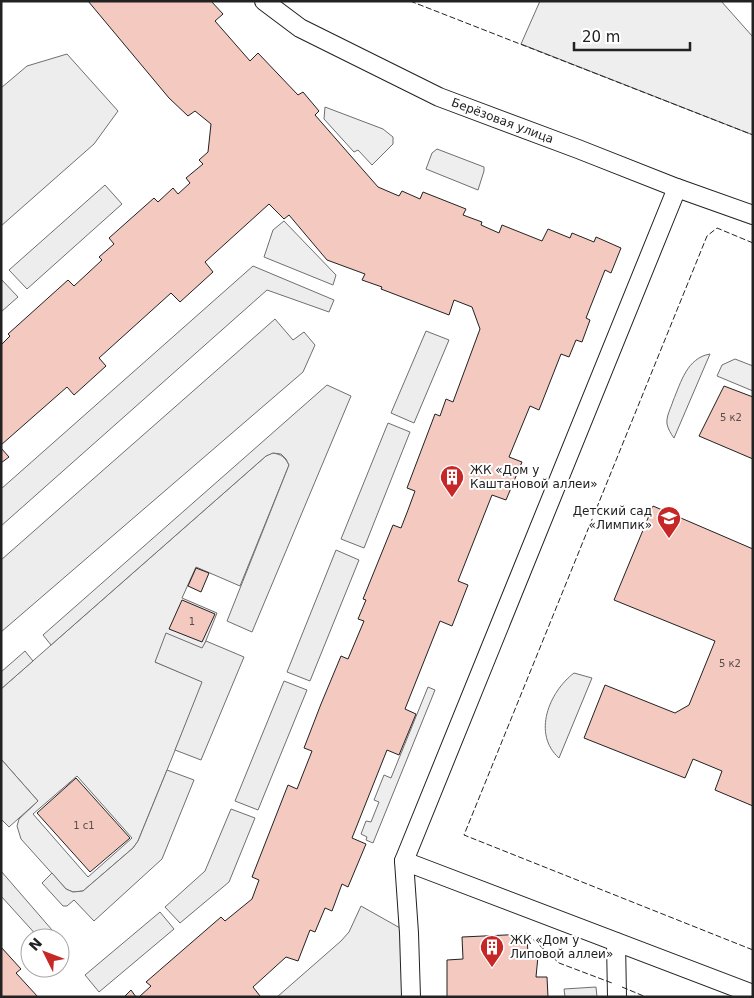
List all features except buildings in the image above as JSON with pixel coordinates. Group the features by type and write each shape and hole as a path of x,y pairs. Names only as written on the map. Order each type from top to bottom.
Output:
{"lane":[{"name":"Берёзовая улица","path":"264,1 300,28 439,97 753,215"},
{"path":"411,997 404,861 677,188"},
{"path":"404,861 753,994"},
{"path":"616,942 617,997"}],"shaded area":[{"path":"540,1 721,1 753,37 753,135 521,44"},
{"path":"67,54 118,111 94,144 1,226 1,88 27,66"},
{"path":"325,107 383,129 393,137 393,144 372,165 358,150 354,152 324,119"},
{"path":"437,149 484,167 478,190 426,169 432,153"},
{"path":"105,185 122,204 27,289 9,270"},
{"path":"284,221 336,275 333,285 264,257 273,230"},
{"path":"253,266 334,300 329,312 267,290 1,526 1,489"},
{"path":"1,279 18,297 1,312"},
{"path":"275,319 293,340 304,332 315,345 303,372 1,632 1,560"},
{"path":"426,331 449,340 414,423 391,413"},
{"path":"710,354 674,438 668,428 667,421 679,386 690,366 702,356"},
{"path":"735,359 753,366 753,391 717,376 722,365"},
{"path":"327,385 351,396 252,632 227,621 289,465 281,454 273,453 266,456 51,645 43,635"},
{"path":"388,423 410,432 364,548 341,539"},
{"path":"272,453 278,454 289,465 240,586 196,567 182,598 217,613 203,648 155,662 203,682 138,841 133,848 83,891 73,892 66,889 21,839 17,826 19,819 38,801 1,759 1,689 266,456","holes":["77,776 132,838 88,877 33,814"]},
{"path":"336,550 359,560 310,681 287,672"},
{"path":"166,633 202,648 206,641 244,657 201,760 175,750 202,682 155,662"},
{"path":"25,651 33,661 1,689 1,672"},
{"path":"574,673 592,678 559,758 551,748 546,737 547,714 557,691"},
{"path":"284,681 307,690 258,810 235,801"},
{"path":"428,687 435,690 373,843 366,840 367,837 361,834 366,821 371,822 379,802 374,800 384,775 391,778"},
{"path":"1,759 38,801 9,827 1,819"},
{"path":"167,770 194,780 162,859 94,921 74,900 67,906 63,906 42,883 52,873 66,889 73,892 83,891 133,848 138,841"},
{"path":"231,809 255,818 229,882 180,923 165,907 205,871"},
{"path":"1,871 50,928 30,928 1,896"},
{"path":"361,906 409,933 411,997 277,997 341,941 349,932"},
{"path":"160,912 174,929 99,992 85,975"},
{"path":"596,987 597,997 565,997 564,989"}],"fence":[{"path":"410,1 753,135"},
{"path":"753,243 717,228 707,236 464,835 753,950"},
{"path":"527,934 559,963 612,983"},
{"path":"622,987 646,997"}],"place":[{"name":"ЖК «Дом у Каштановой аллеи»","path":"452,498"},
{"name":"Детский сад «Лимпик»","path":"669,539"},
{"name":"ЖК «Дом у Липовой аллеи»","path":"492,968"}]}
